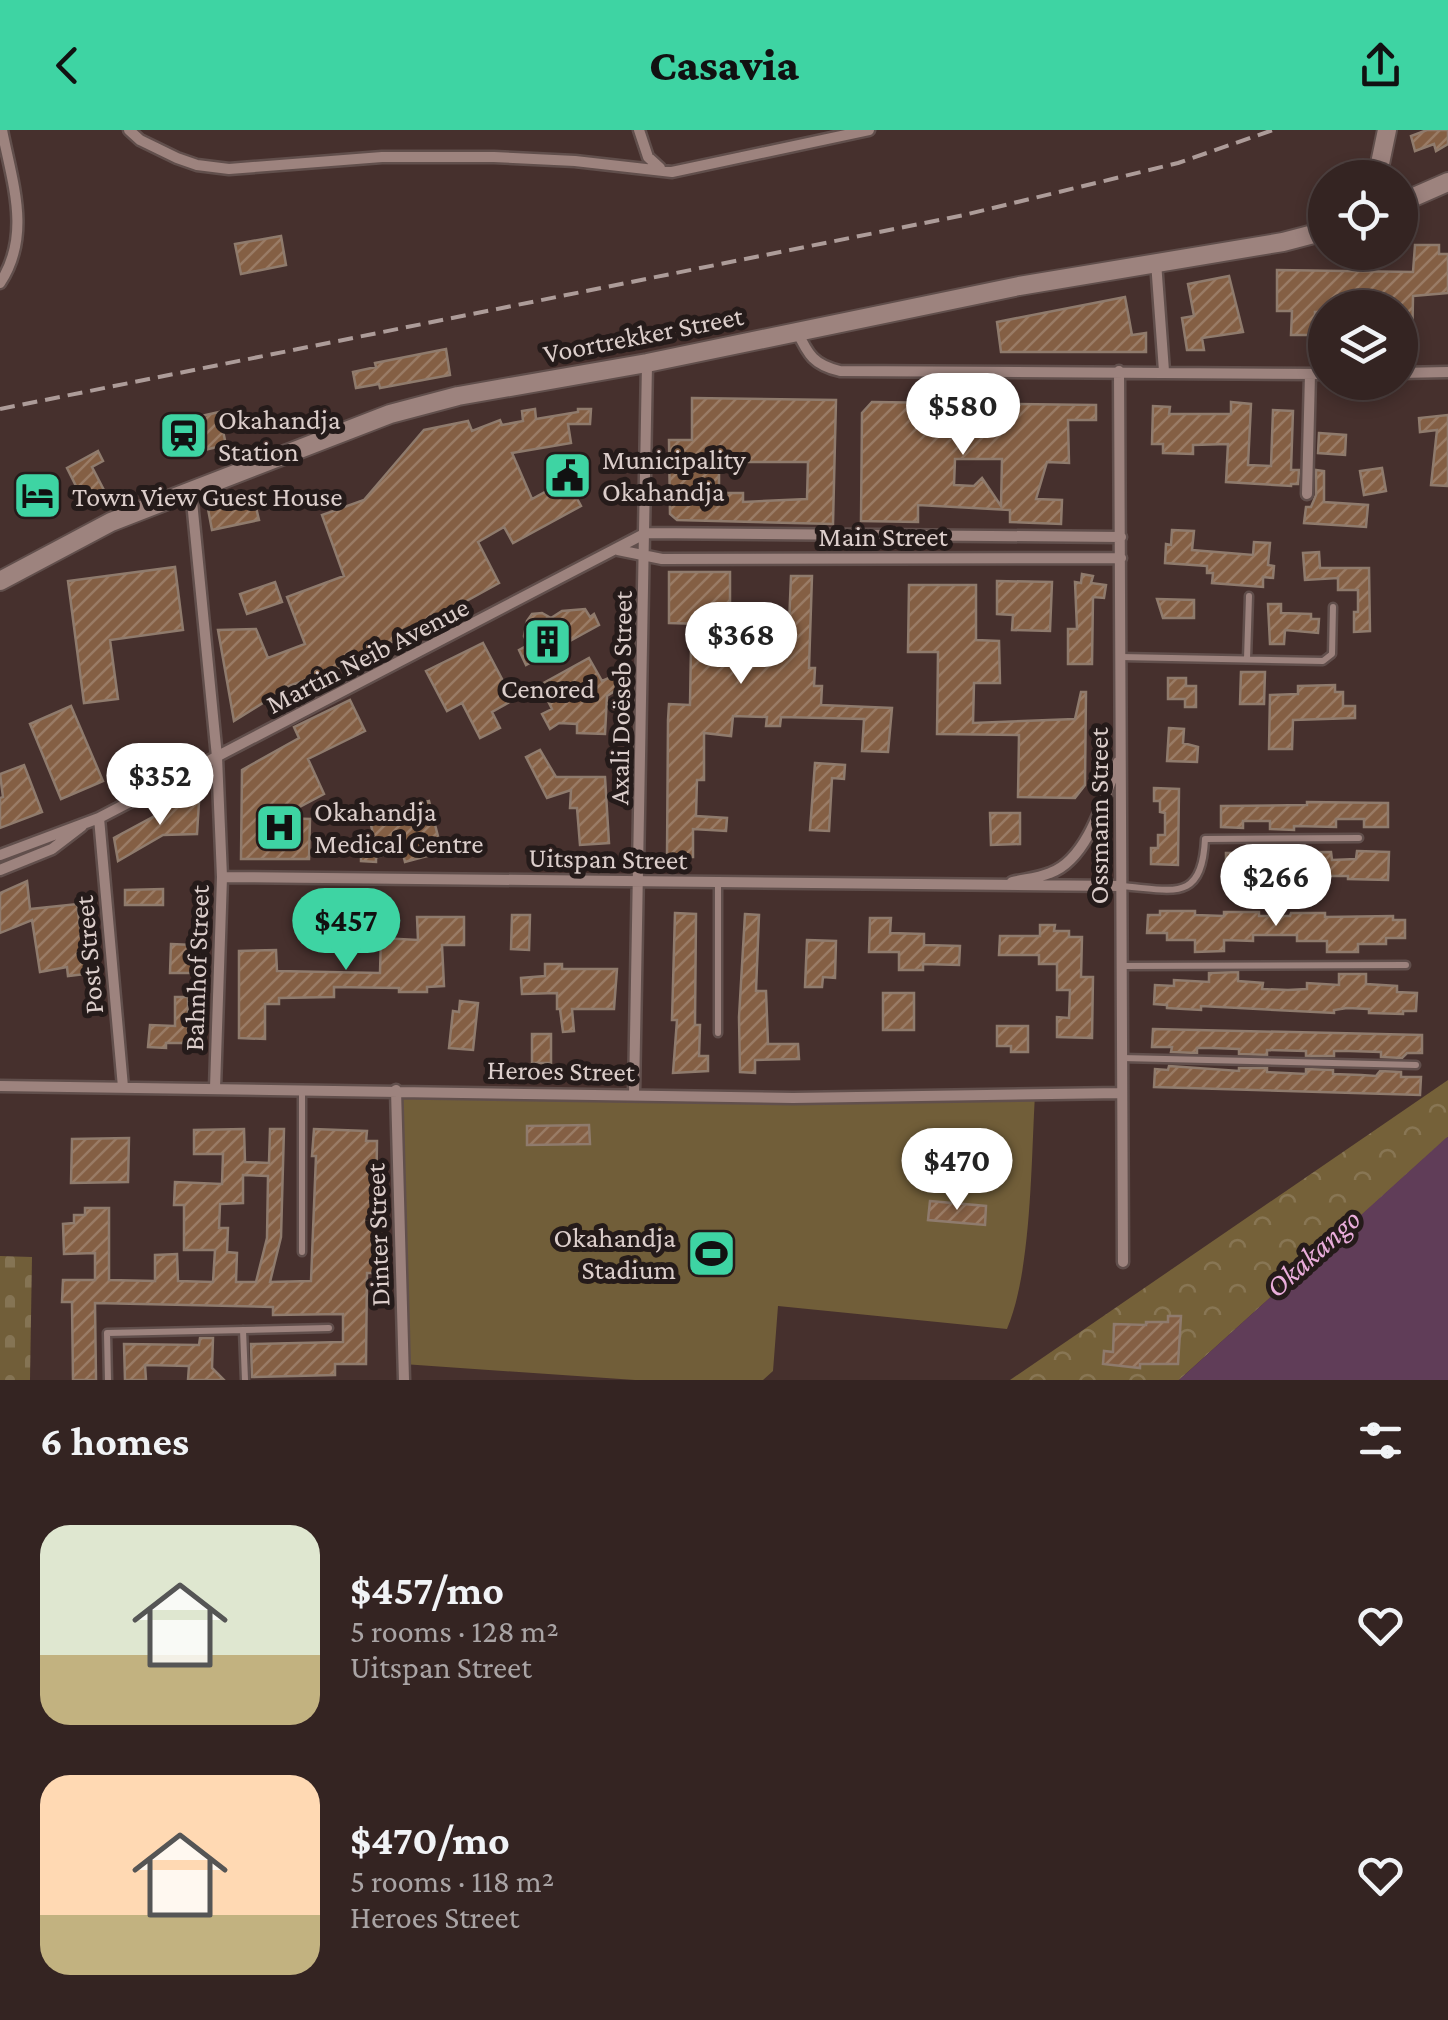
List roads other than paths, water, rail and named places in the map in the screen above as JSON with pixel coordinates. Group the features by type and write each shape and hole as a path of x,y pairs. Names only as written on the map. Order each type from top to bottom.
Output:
{"main road":[{"path":"1381,160 1387,130"},
{"path":"1418,195 1448,182"},
{"name":"Voortrekker Street","path":"0,581 110,522 390,414 458,396 648,363 1019,286 1308,235"}],"street":[{"path":"0,283 9,270 19,238 18,206 2,130"},
{"path":"130,130 140,140 177,158 229,169 382,157 476,156 685,171 869,130"},
{"path":"639,130 648,157 661,169"},
{"path":"1156,262 1164,371"},
{"path":"797,331 808,355 819,366 840,370 1308,374"},
{"name":"Axali Doëseb Street","path":"634,1094 648,363"},
{"name":"Ossmann Street","path":"1119,371 1122,1262"},
{"path":"1418,373 1448,372"},
{"path":"1307,494 1309,400"},
{"name":"Bahnhof Street","path":"190,491 217,757 222,877 215,1088"},
{"name":"Main Street","path":"646,533 1120,538"},
{"name":"Martin Neib Avenue","path":"0,855 99,818 646,533"},
{"path":"618,550 646,558"},
{"name":"Main Street","path":"646,558 1120,558"},
{"name":"Uitspan Street","path":"994,886 1052,873 1066,864 1080,849 1100,810 1121,752"},
{"name":"Post Street","path":"99,818 123,1087"},
{"name":"Martin Neib Avenue","path":"0,870 52,849 82,825"},
{"name":"Uitspan Street","path":"222,877 1120,886"},
{"name":"Heroes Street","path":"0,1086 793,1098 1121,1093"},
{"name":"Dinter Street","path":"396,1090 404,1380"}],"lane":[{"path":"1247,659 1248,596"},
{"path":"1122,657 1329,659 1333,606"},
{"path":"1120,886 1186,887 1197,880 1204,862 1205,839 1359,838"},
{"path":"718,883 718,1032"},
{"path":"1120,966 1406,965"},
{"path":"1120,1058 1416,1065"},
{"path":"302,1089 302,1252"},
{"path":"108,1380 107,1333 329,1328"},
{"path":"242,1330 245,1380"}],"railway":[{"path":"0,409 964,215 1178,163 1273,130"}],"place":[{"name":"Okahandja Station","path":"183,435"},
{"name":"Municipality Okahandja","path":"567,475"},
{"name":"Town View Guest House","path":"37,496"},
{"name":"Cenored","path":"548,641"},
{"name":"Okahandja Medical Centre","path":"279,827"},
{"name":"Okahandja Stadium","path":"711,1253"}],"water label":[{"name":"Okakango","path":"1313,1253"}]}
